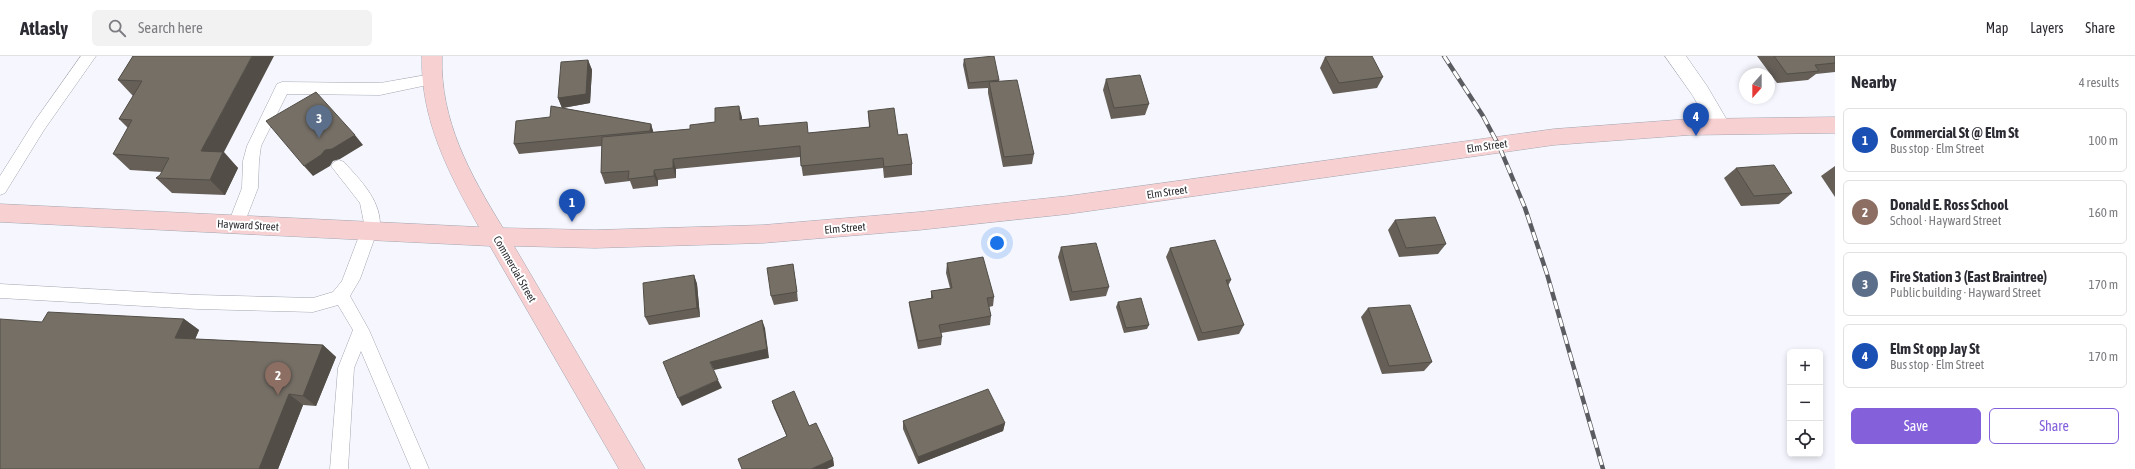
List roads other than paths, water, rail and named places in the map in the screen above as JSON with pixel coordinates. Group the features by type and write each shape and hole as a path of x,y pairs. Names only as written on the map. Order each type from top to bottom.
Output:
{"main road":[{"name":"Commercial Street","path":"432,56 434,102 453,158 496,237 633,469"},
{"name":"Elm Street","path":"496,237 652,238 763,234 877,225 1076,204 1554,137 1720,126 1835,125"},
{"name":"Hayward Street","path":"0,213 496,237"}],"street":[{"path":"1675,56 1700,91 1720,126"}],"lane":[{"path":"0,189 39,126 90,56"},
{"path":"236,224 250,188 251,161 254,146 282,88 380,89 432,80"},
{"path":"0,291 198,302 322,304 340,296 351,283 373,215 371,208 339,166"},
{"path":"340,296 349,307 360,330 420,469"},
{"path":"339,469 346,368 360,330"}],"railway":[{"path":"1444,56 1483,116 1499,146 1525,208 1547,274 1603,469"}],"place":[{"name":"Elm St opp Jay St","path":"1696,136"},
{"name":"Fire Station 3 (East Braintree)","path":"319,138"},
{"name":"Commercial St @ Elm St","path":"572,222"},
{"name":"Donald E. Ross School","path":"278,395"}]}
